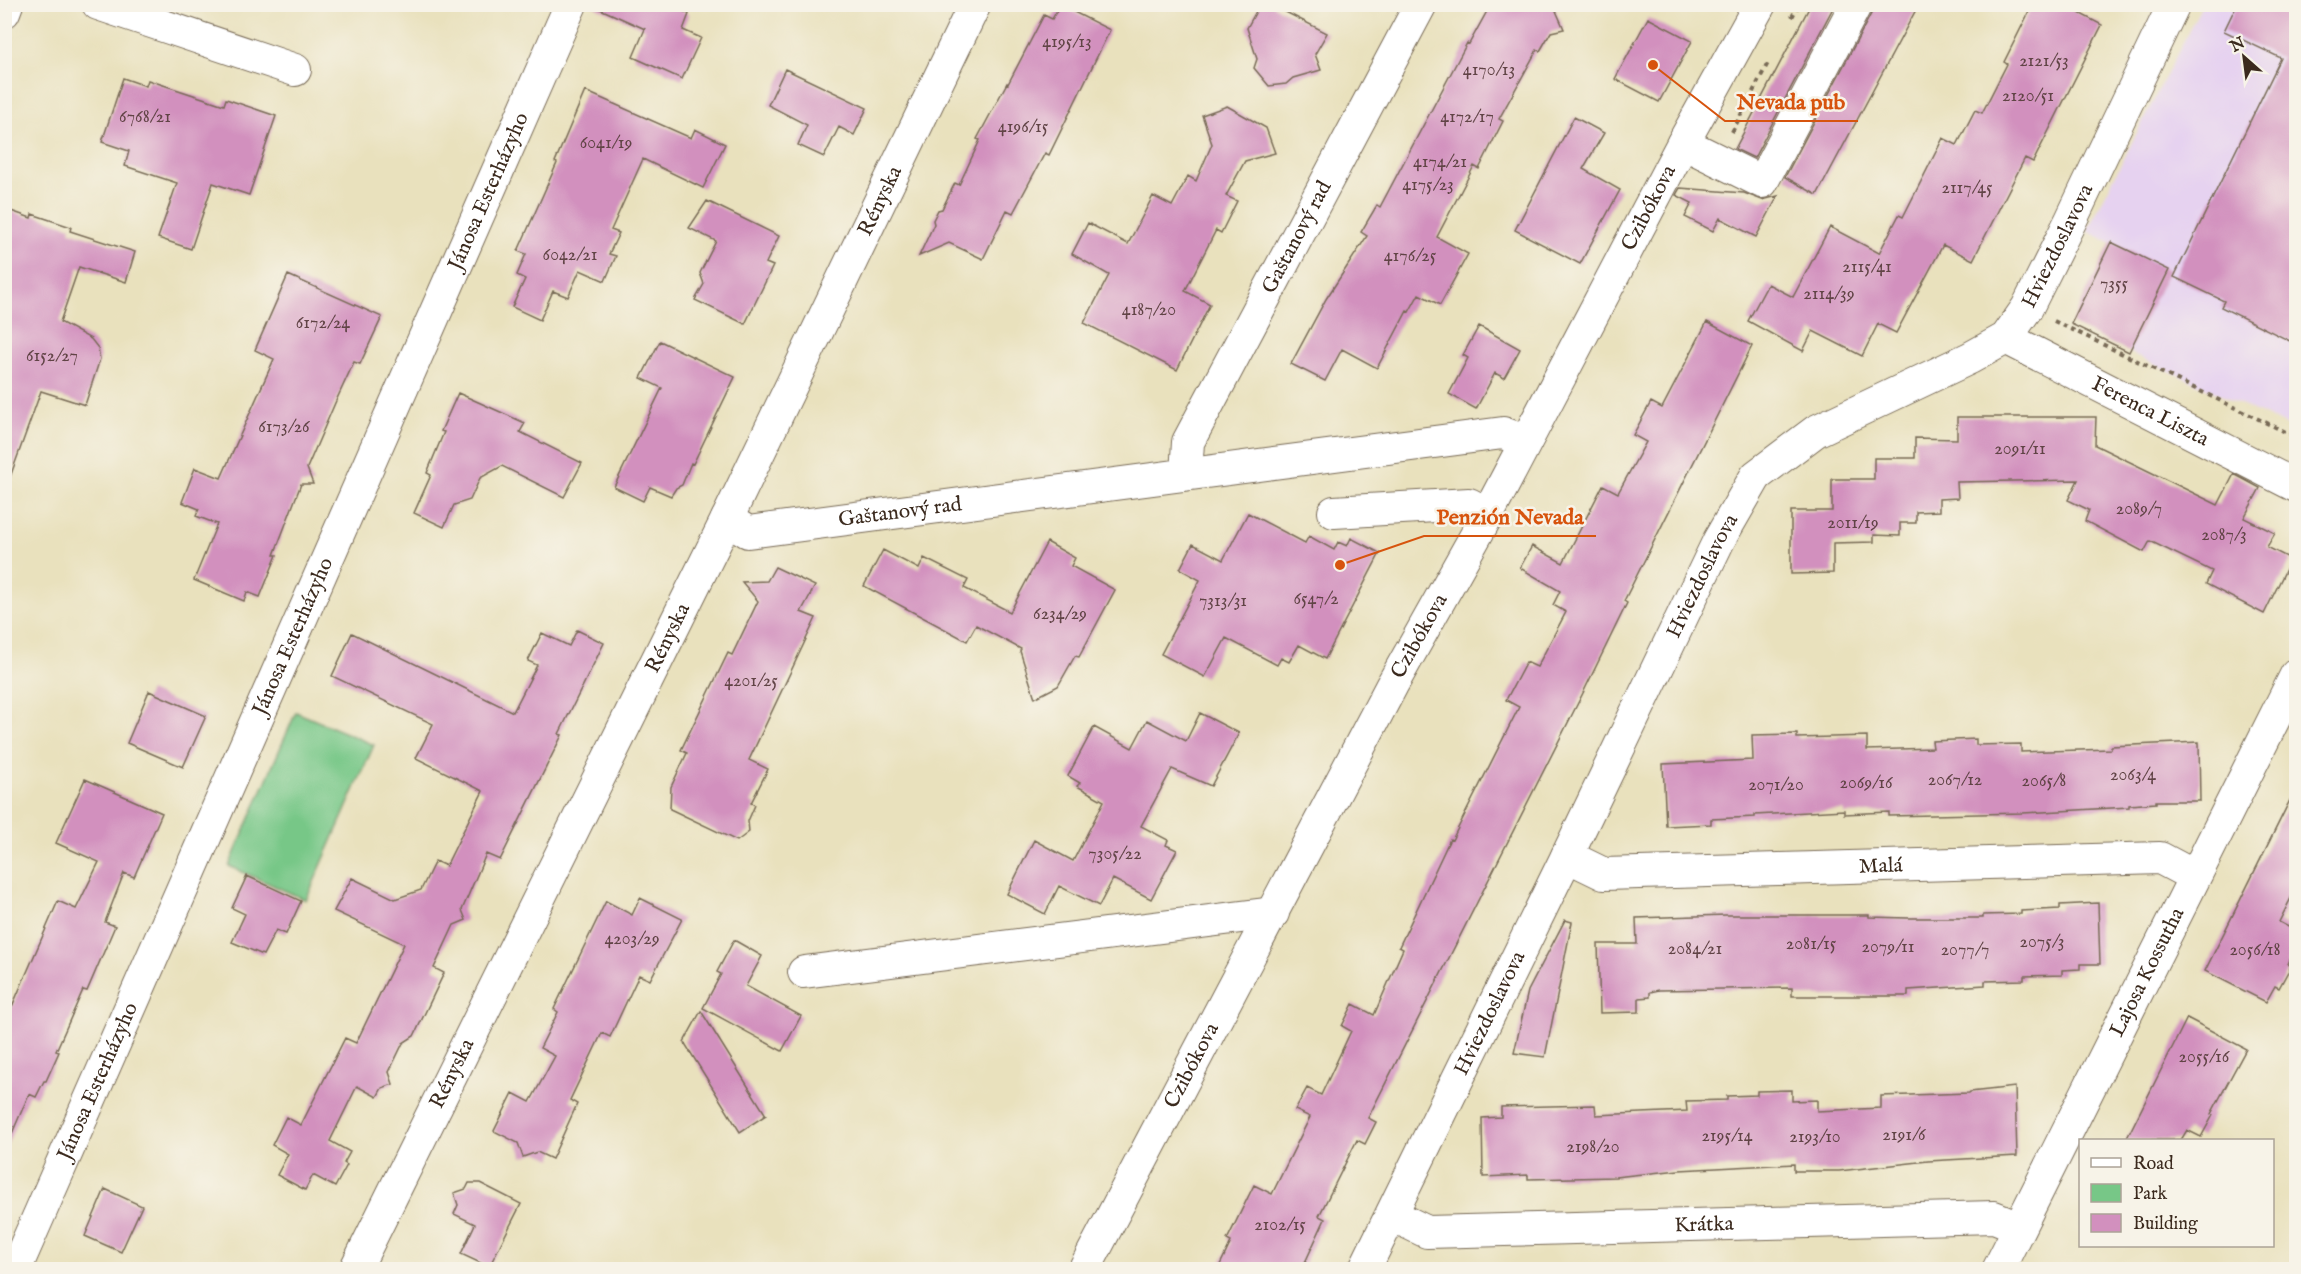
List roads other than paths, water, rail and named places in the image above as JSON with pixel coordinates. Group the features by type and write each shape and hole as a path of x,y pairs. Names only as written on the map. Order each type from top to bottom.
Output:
{"street":[{"path":"4,12 7,4"},
{"path":"99,4 295,70"},
{"name":"Jánosa Esterházyho","path":"15,1269 571,4"},
{"name":"Rényska","path":"355,1269 727,519 975,4"},
{"name":"Gaštanový rad","path":"1186,474 1188,442 1421,4"},
{"name":"Czibókova","path":"1084,1269 1392,685 1488,514 1683,143 1760,4"},
{"path":"1683,143 1762,182 1856,4"},
{"name":"Hviezdoslavova","path":"1364,1269 1719,540 1756,476 1816,431 1970,358 2006,338 2027,308 2072,220 2174,4"},
{"name":"Ferenca Liszta","path":"2006,338 2296,486"},
{"name":"Gaštanový rad","path":"727,519 748,532 1503,433 1525,441"},
{"path":"1334,512 1469,504 1488,514"},
{"name":"Lajosa Kossutha","path":"1998,1269 2296,675"},
{"name":"Malá","path":"1567,856 1604,874 2160,858 2194,876"},
{"path":"804,972 1273,913"},
{"name":"Krátka","path":"1392,1215 1427,1232 1994,1217 2019,1227"},
{"path":"4,1268 10,1269"}],"place":[{"name":"Nevada pub","path":"1653,65"},
{"name":"Penzión Nevada","path":"1340,565"}]}
